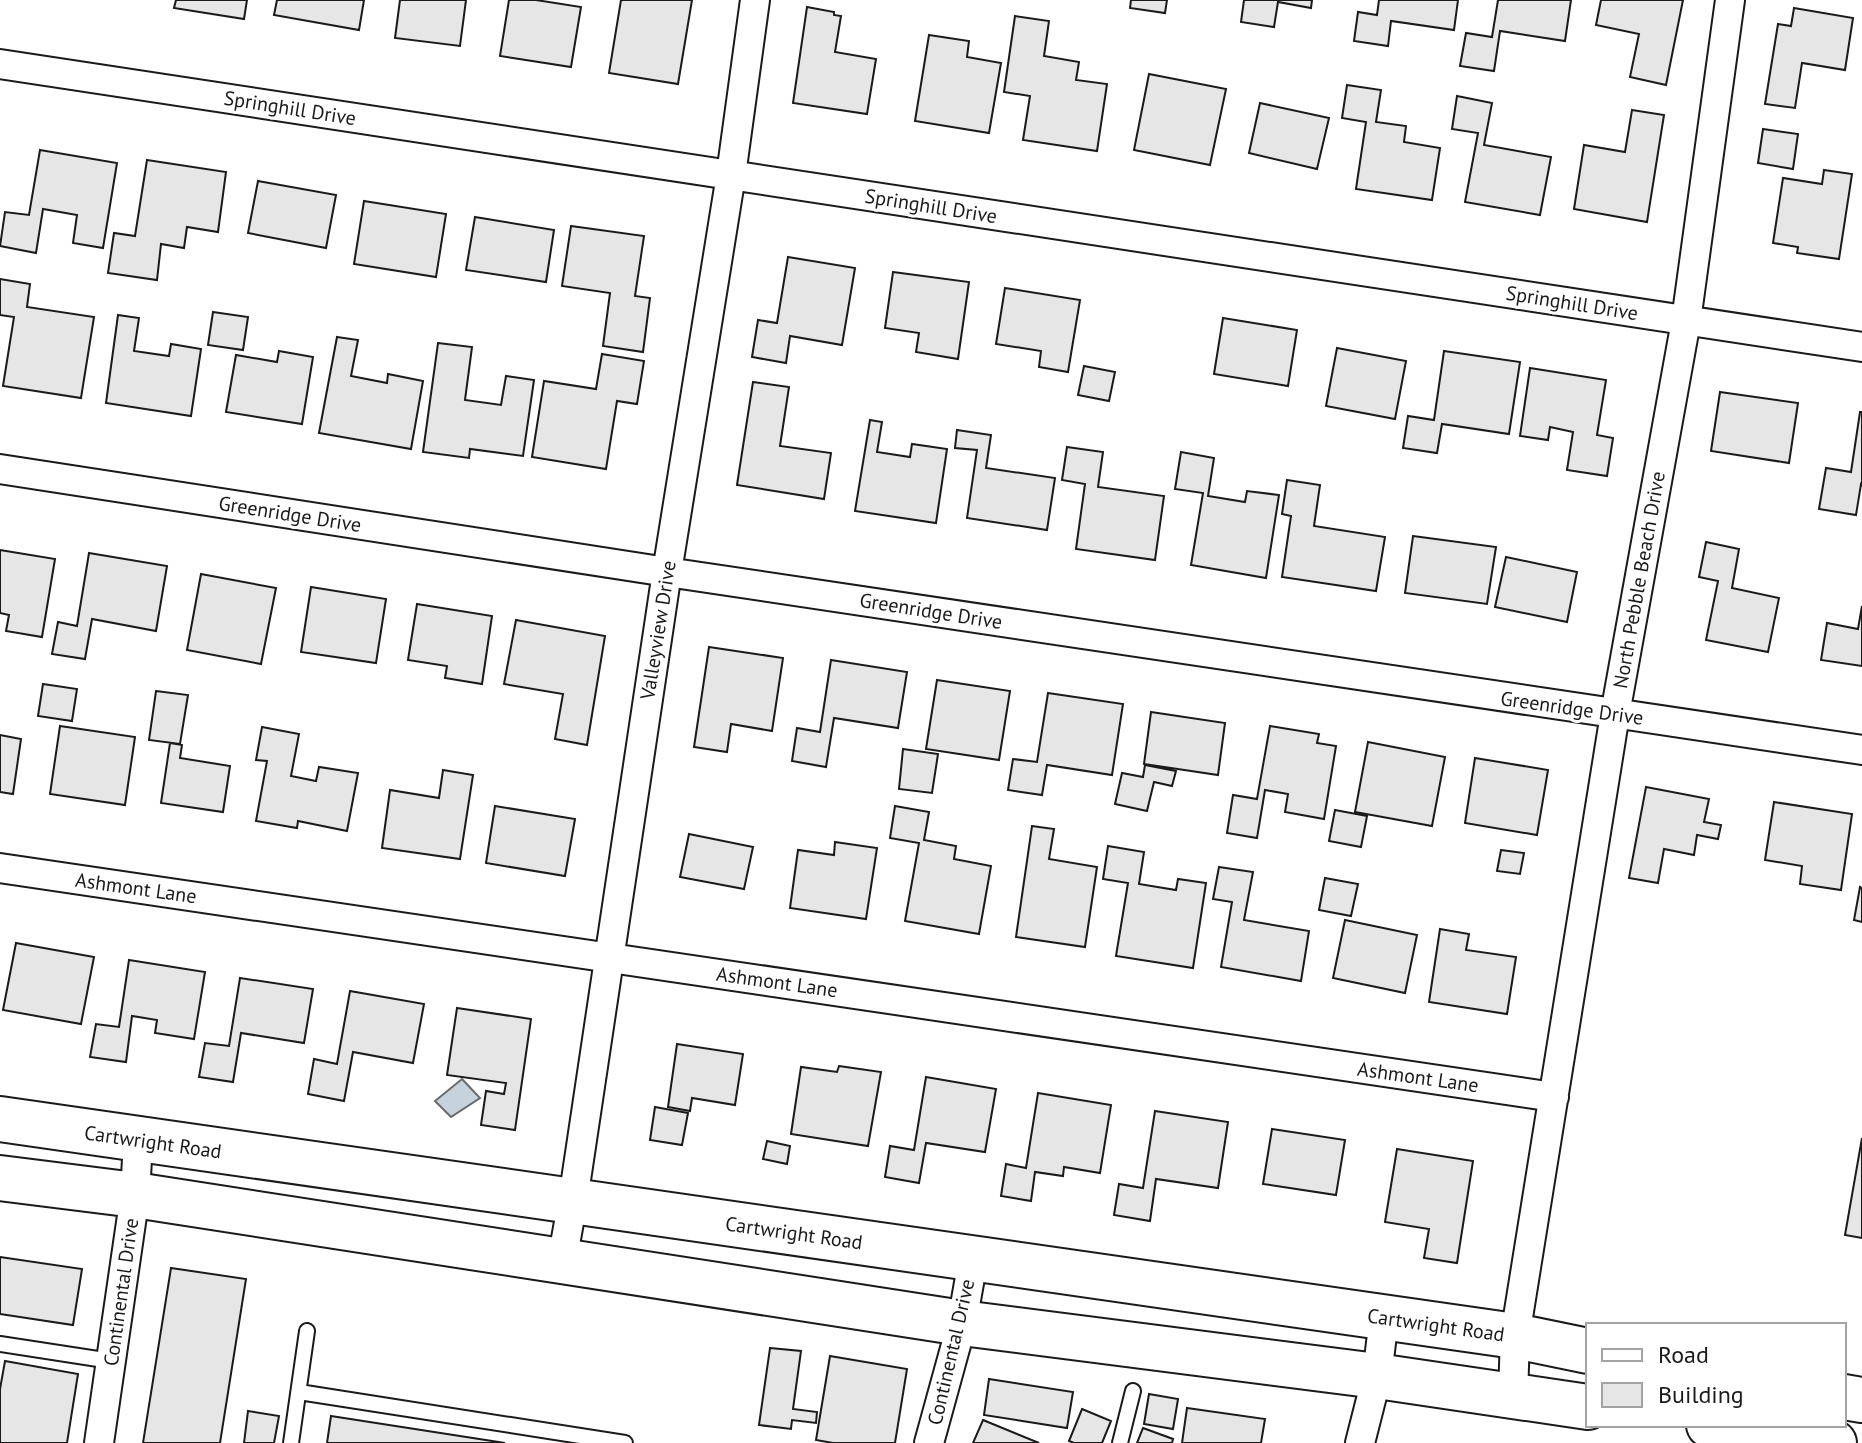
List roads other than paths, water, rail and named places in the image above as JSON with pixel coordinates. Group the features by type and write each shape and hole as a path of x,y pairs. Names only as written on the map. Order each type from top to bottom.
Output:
{"main road":[{"name":"Cartwright Road","path":"0,1119 1515,1336 1586,1351"},
{"path":"0,1178 135,1195 962,1323 1377,1376 1586,1407"},
{"path":"1723,1427 1834,1443"}],"street":[{"name":"Valleyview Drive","path":"562,1261 731,175 755,0"},
{"name":"North Pebble Beach Drive","path":"1513,1396 1515,1336 1615,714 1686,321 1730,0"},
{"name":"Springhill Drive","path":"0,64 1862,347"},
{"name":"Greenridge Drive","path":"0,469 1862,750"},
{"name":"Ashmont Lane","path":"0,868 1554,1097"},
{"name":"Continental Drive","path":"99,1443 135,1195 138,1141"},
{"name":"Continental Drive","path":"929,1443 962,1323 973,1260"},
{"path":"1360,1443 1377,1376 1384,1318"}],"lane":[{"path":"291,1443 307,1331"},
{"path":"0,1344 111,1361"},
{"path":"1120,1443 1133,1391"},
{"path":"299,1392 625,1443"}]}
